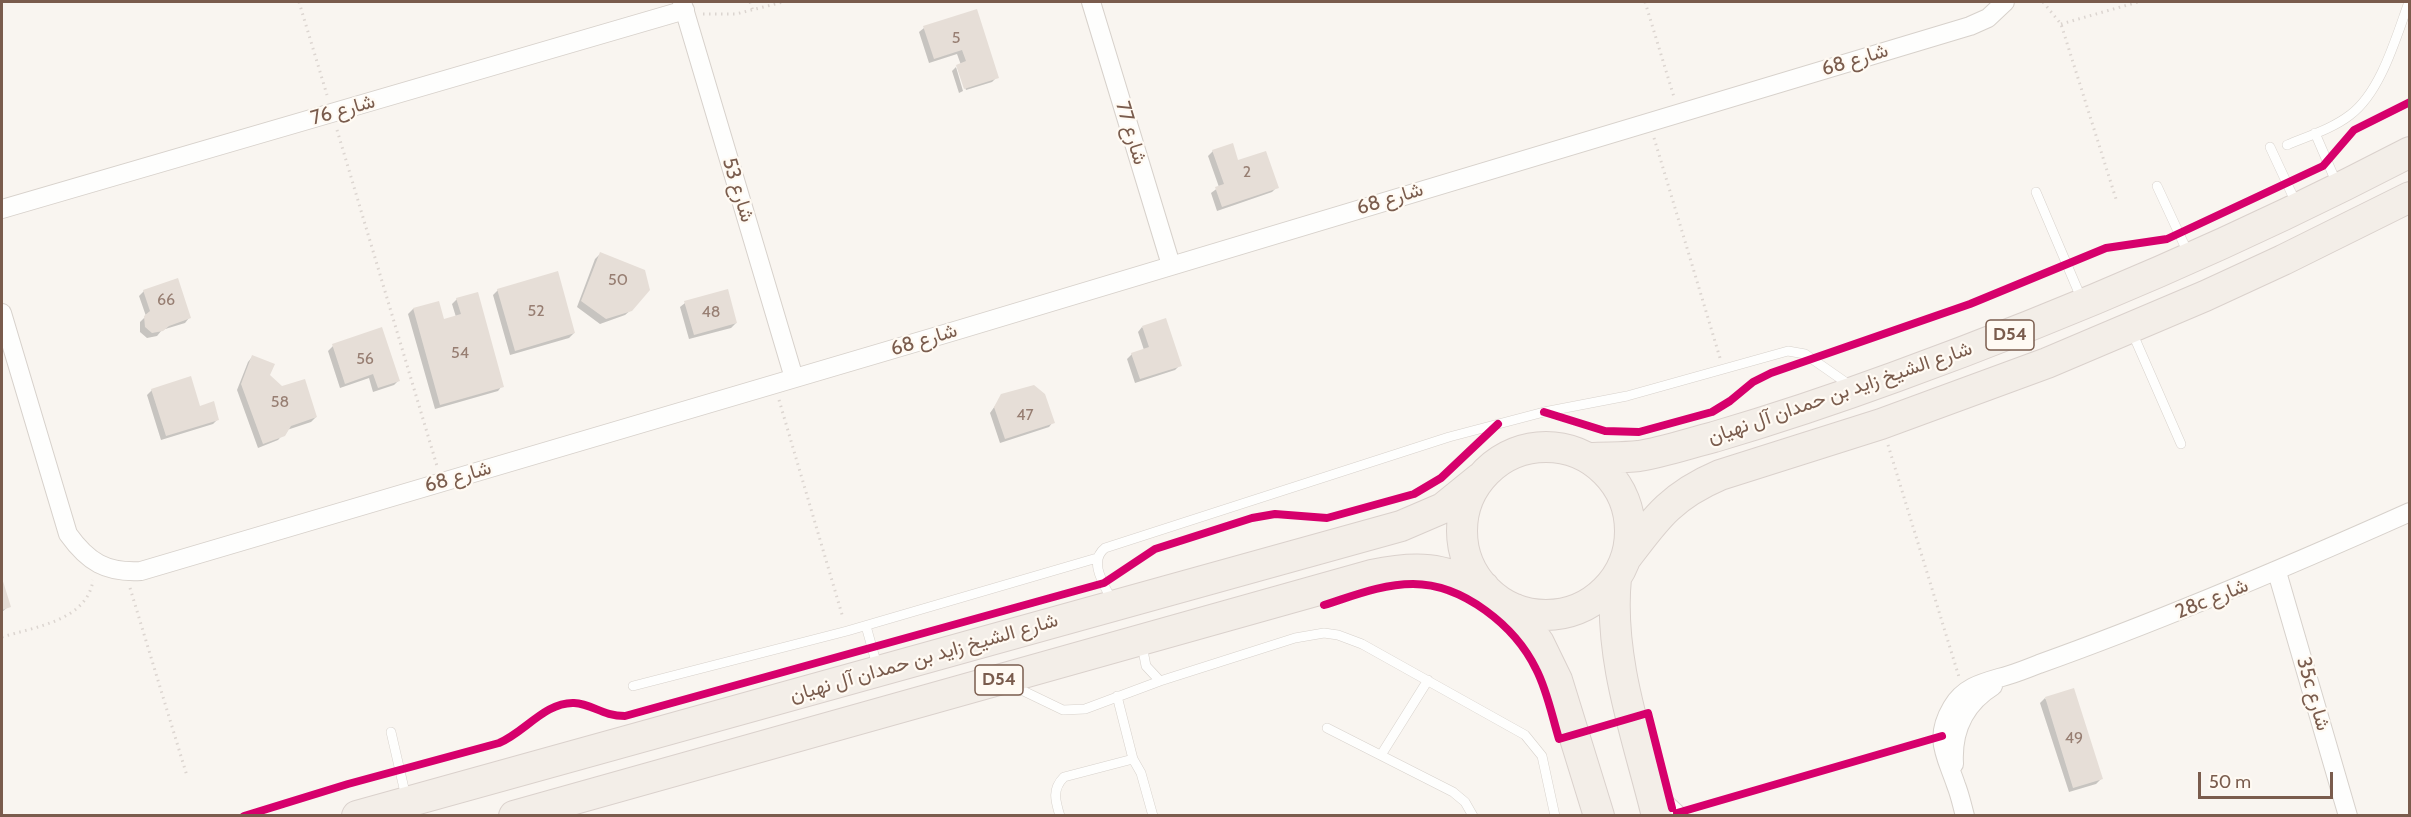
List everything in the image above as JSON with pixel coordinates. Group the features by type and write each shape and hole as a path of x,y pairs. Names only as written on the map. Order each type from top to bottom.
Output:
{"main road":[{"name":"شارع الشيخ زايد بن حمدان آل نهيان","path":"1590,458 1640,456 1760,423 2011,334 2191,259 2298,209 2409,152"},
{"name":"شارع الشيخ زايد بن حمدان آل نهيان","path":"1621,568 1660,513 1698,484 1881,424 2047,363 2205,296 2409,197"},
{"path":"1621,568 1601,595 1582,608 1560,614 1537,615 1515,609 1498,600 1484,587 1468,562 1462,533 1467,504 1480,478 1498,462 1520,451 1543,446 1567,449 1590,458 1611,477 1625,502 1630,530 1621,568 1614,620 1618,662 1654,803"},
{"name":"شارع الشيخ زايد بن حمدان آل نهيان","path":"357,816 1409,523 1443,507 1480,478"},
{"name":"شارع الشيخ زايد بن حمدان آل نهيان","path":"514,816 1372,575 1401,569 1433,569 1484,587"},
{"path":"1515,609 1539,643 1557,680 1599,816"}],"street":[{"name":"شارع 77","path":"1091,2 1171,265"},
{"name":"شارع 68","path":"2,313 68,534 80,551 96,563 126,572 156,567 1970,26 1988,18 2005,2"},
{"name":"شارع 76","path":"2,209 332,113 683,6"},
{"name":"شارع 53","path":"683,6 794,378"},
{"name":"28c شارع","path":"1954,717 1964,693 1974,685 2009,675 2142,627 2277,572 2409,512"},
{"name":"35c شارع","path":"2277,572 2348,816"},
{"name":"28c شارع","path":"1954,717 2009,675"},
{"path":"1954,717 1956,783 1965,816"},
{"path":"1654,803 1680,816"}],"lane":[{"path":"2287,146 2348,116 2361,106 2371,92 2409,2"},
{"path":"2315,133 2340,188"},
{"path":"2270,147 2298,209"},
{"path":"2157,186 2191,259"},
{"path":"2036,192 2084,304"},
{"path":"2130,327 2181,444"},
{"path":"1114,605 1098,570 1097,558 1100,552 1110,546 1449,437 1545,412 1627,396 1788,351 1804,354 1858,390"},
{"path":"633,686 866,626 1097,558"},
{"path":"866,626 878,671"},
{"path":"997,681 1022,689 1063,710 1085,709 1160,681 1295,638 1324,633 1338,635 1362,644 1525,735 1542,756 1555,816"},
{"path":"1141,640 1146,666 1160,681"},
{"path":"1381,755 1428,680"},
{"path":"1117,696 1133,759 1140,773 1152,816"},
{"path":"1327,728 1454,792 1465,802 1473,816"},
{"path":"391,732 407,802"},
{"path":"1060,816 1054,793 1057,784 1064,777 1133,759"}],"path":[{"path":"299,2 442,482"},
{"path":"750,2 753,11"},
{"path":"683,6 719,15 753,11 783,2"},
{"path":"1645,2 1678,113"},
{"path":"2043,2 2053,11 2061,24 2116,199"},
{"path":"2061,24 2138,2"},
{"path":"1649,122 1724,369"},
{"path":"774,384 847,631"},
{"path":"1881,424 1964,693"},
{"path":"2,637 67,616 83,603 93,584 96,563"},
{"path":"126,572 187,776"}],"building":[{"path":"977,9 999,78 964,89 956,65 966,61 962,50 934,59 923,26"},
{"path":"1233,143 1238,160 1266,151 1279,188 1222,207 1215,187 1224,184 1212,150"},
{"path":"600,252 645,270 650,290 632,311 606,319 581,301"},
{"path":"558,271 575,333 515,351 497,289"},
{"path":"178,278 191,318 169,326 163,331 152,333 145,327 144,316 150,311 143,290"},
{"path":"728,289 737,323 694,335 684,301"},
{"path":"478,292 504,387 440,405 413,308 439,301 444,319 461,314 456,298"},
{"path":"1166,318 1182,366 1140,379 1131,353 1149,347 1142,326"},
{"path":"382,327 400,381 378,388 373,374 345,384 332,344"},
{"path":"252,355 275,364 270,375 282,386 305,379 317,417 291,426 285,436 263,444 241,384"},
{"path":"191,376 200,406 214,401 219,420 166,436 151,389"},
{"path":"1034,385 1045,394 1055,423 1005,439 994,407 1001,394"},
{"path":"2,578 11,607 2,610"},
{"path":"2074,688 2103,779 2073,788 2045,697"}],"cycle path":[{"path":"1544,412 1605,431 1639,432 1712,412 1753,382 1771,373 1970,304 2106,248 2167,239 2323,166 2354,130 2410,102"},
{"path":"244,816 348,784 499,743 544,713 563,704 587,705 610,714 625,716 1104,583 1155,549 1252,518 1275,514 1327,518 1414,494 1441,478 1498,424"},
{"path":"1324,605 1379,588 1413,584 1450,591 1468,600 1501,623 1527,653 1543,686 1559,739 1648,713 1672,808"},
{"path":"1677,813 1942,736"}]}
